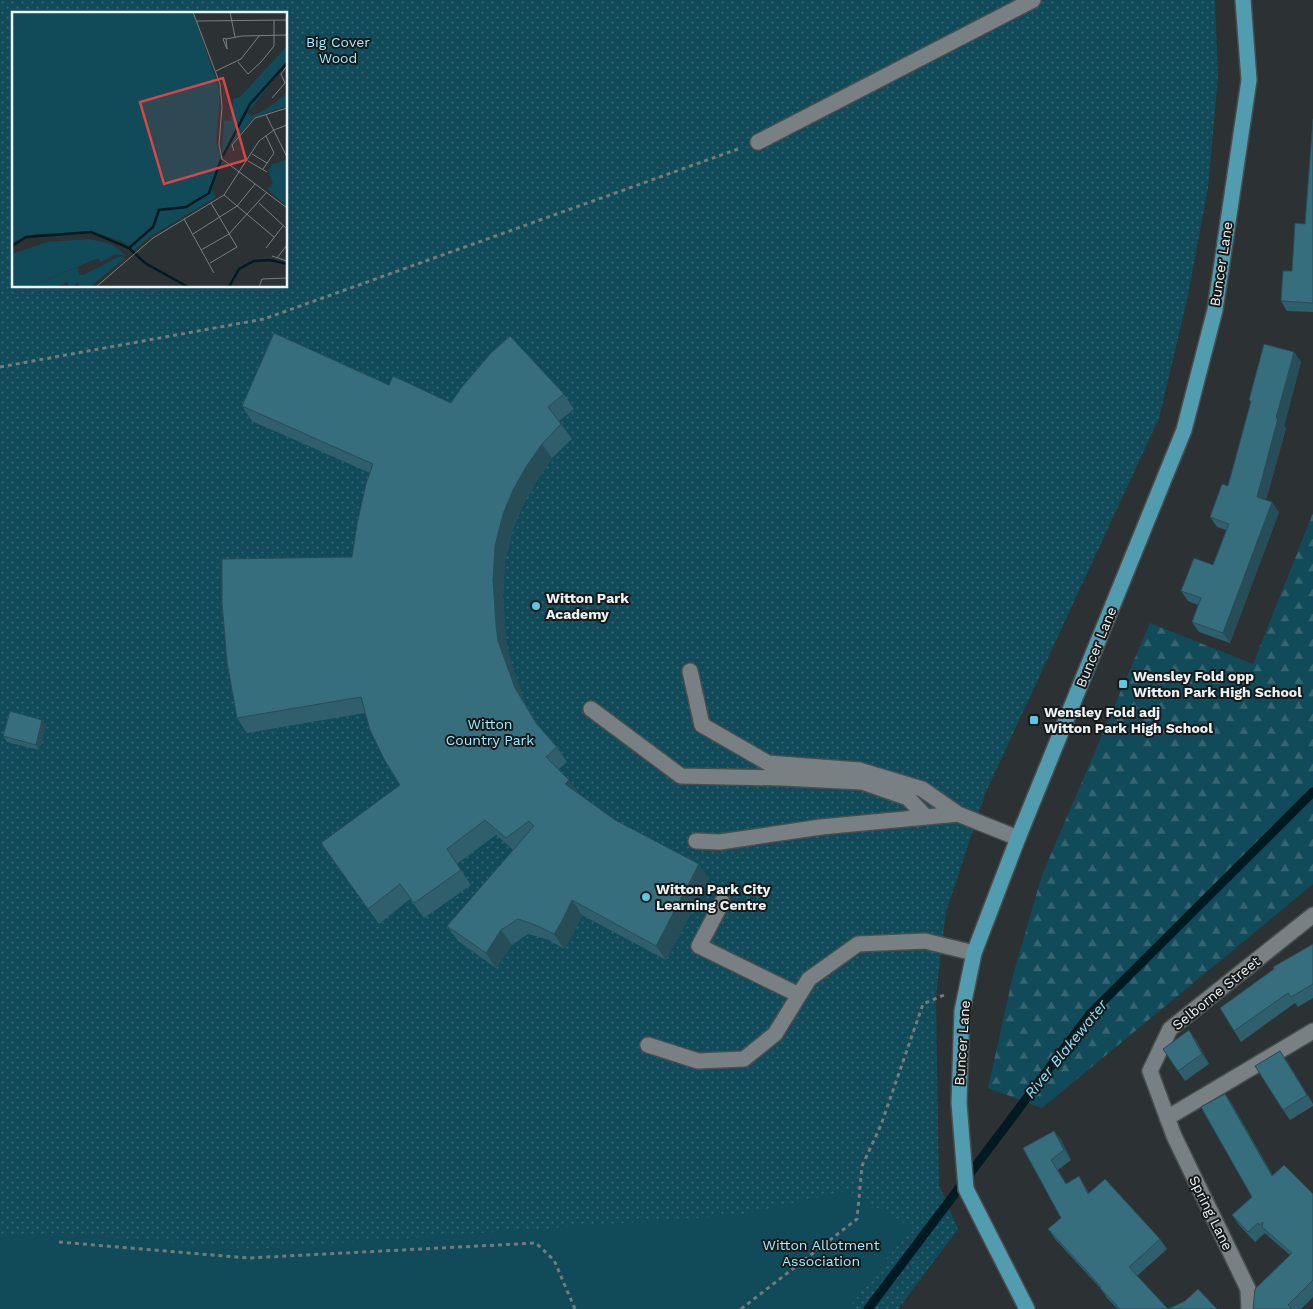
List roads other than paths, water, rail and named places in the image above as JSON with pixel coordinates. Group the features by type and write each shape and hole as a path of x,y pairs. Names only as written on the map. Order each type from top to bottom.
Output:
{"main road":[{"name":"Buncer Lane","path":"1027,1309 966,1188 959,1103 962,1010 974,953 1018,838 1184,430 1215,310 1249,80 1243,0"}],"street":[{"path":"758,142 1033,0"},
{"path":"690,671 702,725 768,763 859,770 922,789 958,814 1018,838"},
{"path":"591,710 681,776 862,782 908,798 926,818"},
{"path":"696,840 720,842 821,827 958,814"},
{"path":"722,902 699,946 799,995"},
{"name":"Selborne Street","path":"1168,1118 1150,1071 1170,1029 1313,915"},
{"path":"648,1045 698,1061 744,1060 775,1034 809,979 858,944 924,941 974,953"},
{"path":"1168,1118 1313,1031"},
{"name":"Spring Lane","path":"1168,1118 1174,1136 1248,1289 1249,1309"}],"waterway":[{"name":"River Blakewater","path":"868,1309 1090,1014 1313,792"}],"place":[{"name":"Witton Park Academy","path":"536,606"},
{"name":"Wensley Fold opp Witton Park High School","path":"1123,684"},
{"name":"Wensley Fold adj Witton Park High School","path":"1034,720"},
{"name":"Witton Park City Learning Centre","path":"646,897"}],"park label":[{"name":"Big Cover Wood","path":"338,50"},
{"name":"Witton Country Park","path":"490,732"},
{"name":"Witton Allotment Association","path":"821,1254"}]}
